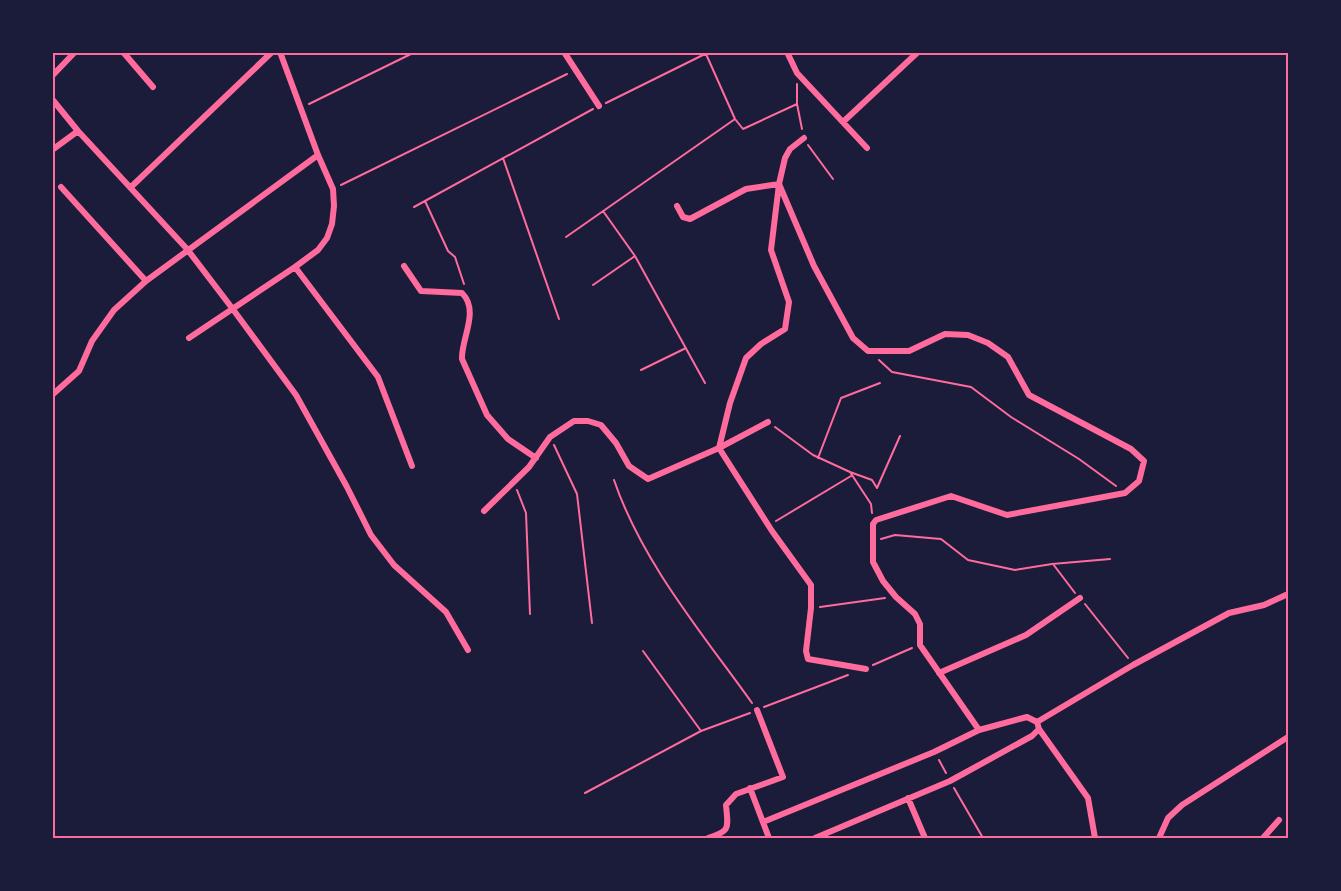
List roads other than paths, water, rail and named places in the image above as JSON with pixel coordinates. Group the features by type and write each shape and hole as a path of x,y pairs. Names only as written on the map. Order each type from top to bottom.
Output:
{"street":[{"path":"52,76 75,52"},
{"path":"123,52 153,87"},
{"path":"131,187 272,52"},
{"path":"189,338 318,250 327,238 332,224 333,189 280,52"},
{"path":"564,52 599,106"},
{"path":"787,52 797,73 867,148"},
{"path":"843,122 918,52"},
{"path":"52,99 78,131 187,249 232,308 296,395 371,535 394,565 446,612 468,650"},
{"path":"52,150 78,131"},
{"path":"804,138 790,149 785,158 779,184 771,250 789,302 784,329 761,344 746,358 730,403 719,448 769,526 811,585 806,651 808,659 866,669"},
{"path":"52,395 79,371 92,341 114,310 146,281 318,155"},
{"path":"677,206 683,217 690,219 746,189 779,184"},
{"path":"779,184 814,266 853,338 868,351 909,351 945,334 968,335 988,343 1008,357 1029,395 1131,449 1144,461 1139,482 1125,493 1007,515 951,496 876,520 873,524 873,562 883,581 896,597 915,614 920,624 920,645 979,730"},
{"path":"61,187 146,281"},
{"path":"404,266 421,291 462,293 467,298 470,316 462,359 487,415 508,439 536,458"},
{"path":"295,267 378,377 412,466"},
{"path":"484,511 536,458 550,437 574,421 588,421 601,426 616,443 629,466 648,479 719,448 768,422"},
{"path":"815,838 950,781 1032,736 1038,725 1133,665 1229,613 1264,605 1288,594"},
{"path":"939,673 1026,635 1080,598"},
{"path":"708,838 724,833 728,828 726,805 736,794 783,777 757,710"},
{"path":"762,822 934,752 979,730 1027,717 1038,725 1088,798 1095,838"},
{"path":"1159,838 1168,818 1182,805 1288,737"},
{"path":"750,788 770,838"},
{"path":"909,798 924,838"},
{"path":"1263,838 1279,820"}]}
